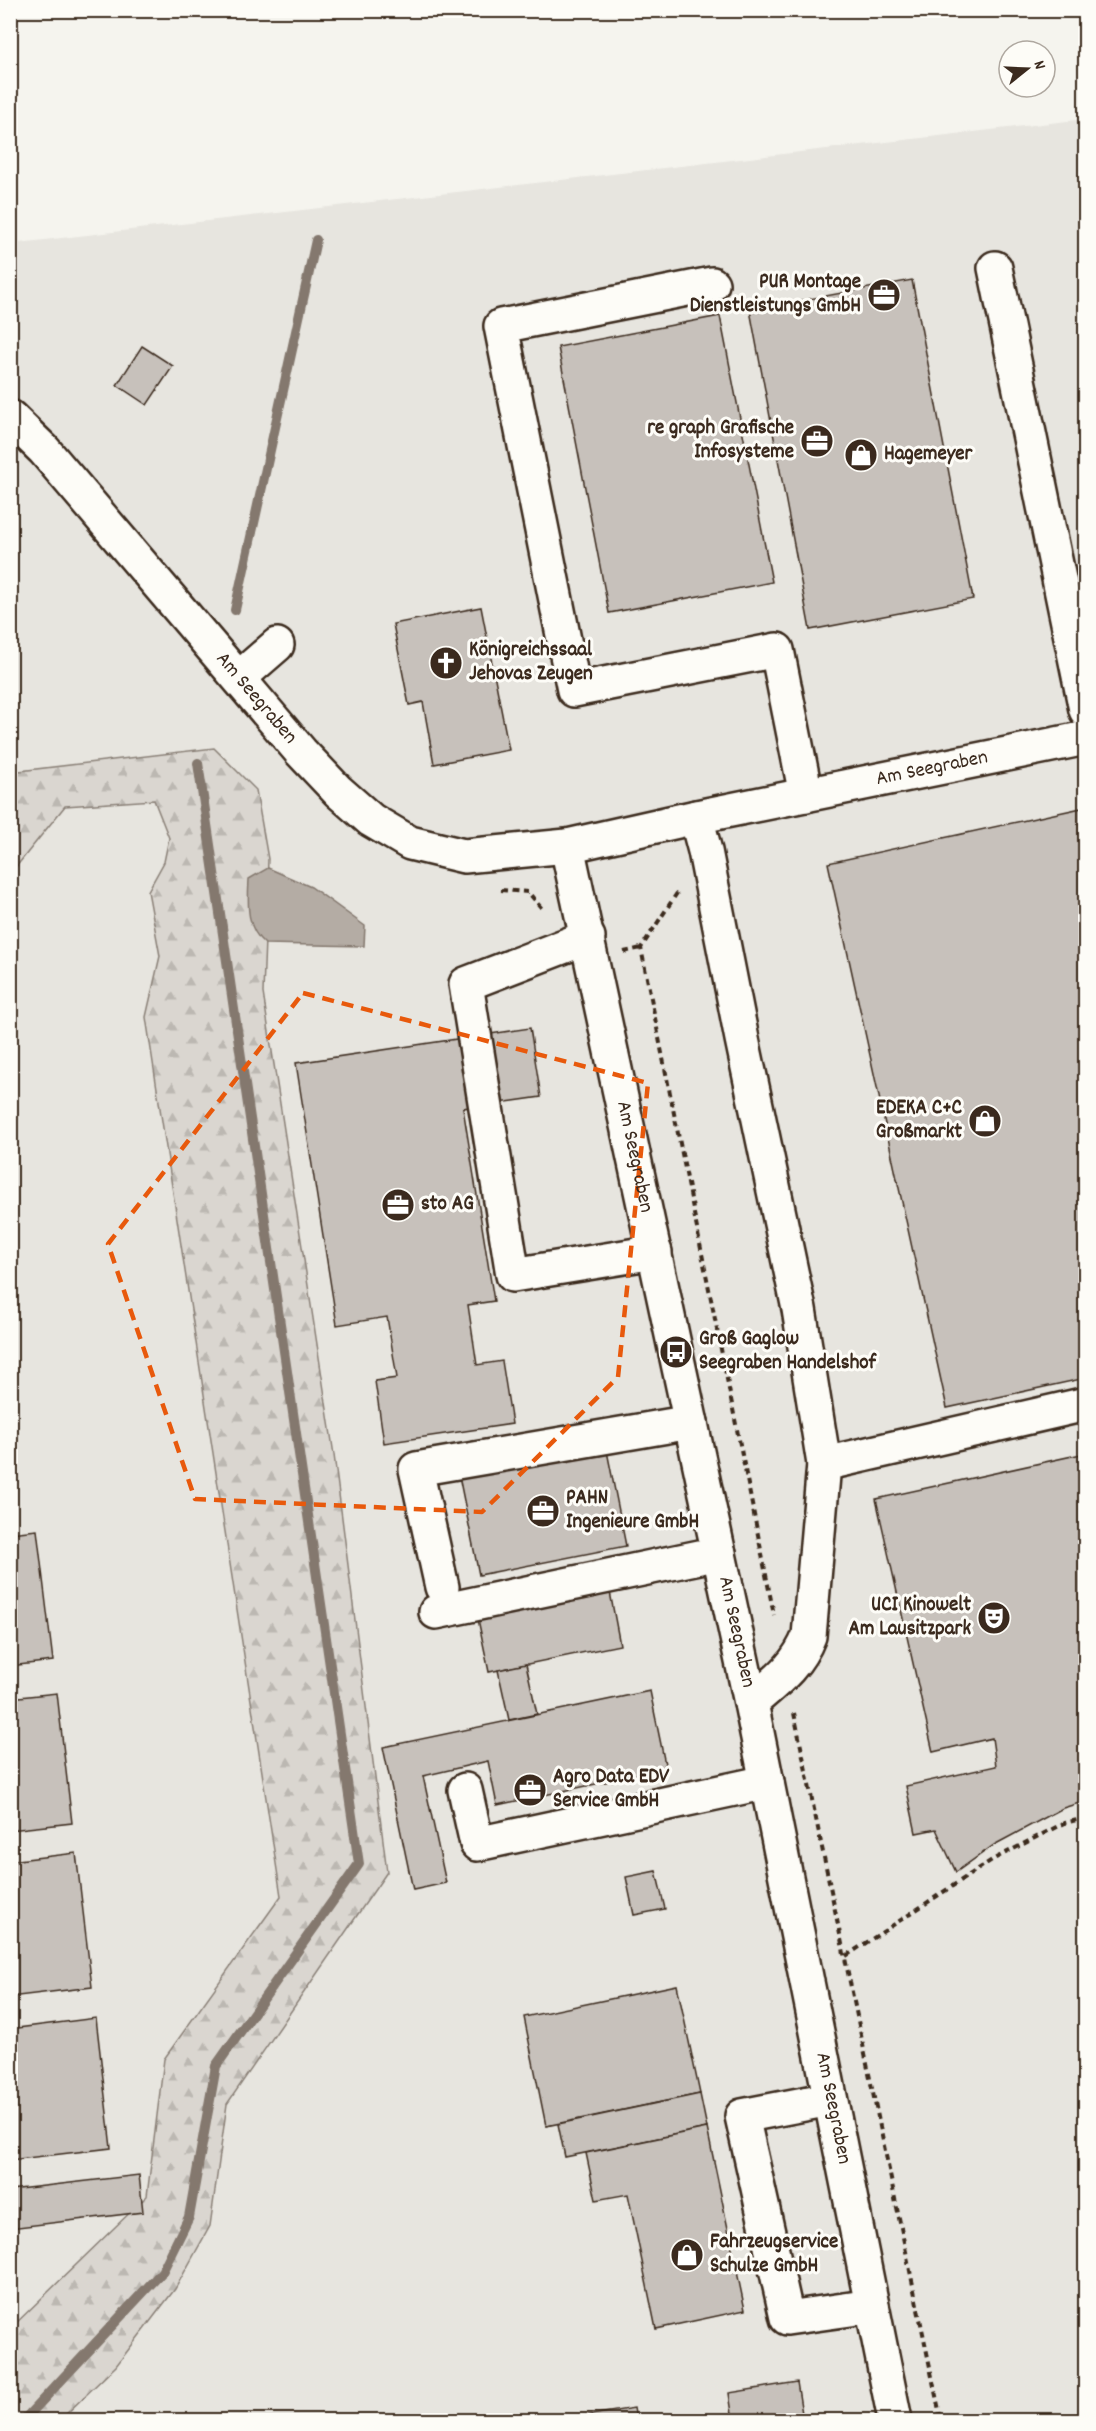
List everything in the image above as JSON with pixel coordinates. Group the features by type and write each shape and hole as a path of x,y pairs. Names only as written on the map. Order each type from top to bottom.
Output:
{"street":[{"path":"995,268 1086,710"},
{"path":"712,284 501,326 574,690 777,650 806,795"},
{"name":"Am Seegraben","path":"10,417 44,450 301,752 338,791 371,820 410,843 464,856 567,846 696,816 1086,738"},
{"path":"239,678 277,645"},
{"path":"696,816 799,1309 824,1464 809,1636 802,1653 785,1674 751,1703"},
{"name":"Am Seegraben","path":"567,846 575,942 655,1252 692,1422 751,1703 895,2421"},
{"path":"575,942 466,984 513,1275 655,1252"},
{"path":"824,1464 1086,1404"},
{"path":"692,1422 416,1469 439,1600 720,1554"},
{"path":"465,1790 477,1844 767,1782"},
{"path":"830,2099 742,2116 787,2318 872,2306"}],"path":[{"path":"496,890 528,892 555,924 575,942"},
{"path":"846,1956 992,1860 1064,1823 1086,1818"}],"highlighted area":[{"path":"303,993 648,1083 618,1377 482,1512 195,1499 108,1244"}],"shaded area":[{"path":"1085,119 1085,2420 60,2420 116,2366 175,2289 210,2226 227,2104 387,1872 334,1455 263,993 268,859 214,748 11,772 10,244"},
{"path":"154,800 169,838 164,862 148,891 160,956 146,1017 281,1896 164,2059 147,2195 11,2328 11,873 65,806"},
{"path":"268,868 311,887 365,926 364,946 265,944 254,930 249,914 249,879"}],"green space":[{"path":"214,748 256,790 268,859 263,993 334,1455 387,1872 227,2104 210,2226 175,2289 116,2366 60,2420 11,2420 11,2328 147,2196 164,2059 281,1896 146,1017 160,956 148,891 164,862 169,838 154,800 65,806 11,873 11,772"}],"building":[{"path":"1086,249 1086,280 1080,250"},
{"name":"Hagemeyer","path":"912,280 973,599 810,630 750,310"},
{"path":"720,316 772,582 609,613 558,347"},
{"path":"142,346 173,366 147,405 117,385"},
{"name":"Königreichssaal Jehovas Zeugen","path":"481,607 509,750 434,764 423,702 409,705 393,624"},
{"name":"EDEKA C+C Großmarkt","path":"1086,807 1086,1378 947,1408 828,863"},
{"name":"sto AG","path":"530,1028 541,1097 463,1108 494,1301 468,1305 477,1365 502,1361 512,1424 384,1443 375,1381 397,1378 387,1317 337,1325 296,1063"},
{"name":"PAHN Ingenieure GmbH","path":"606,1446 626,1546 479,1575 459,1476"},
{"name":"UCI Kinowelt Am Lausitzpark","path":"1086,1453 1086,1801 1063,1808 994,1845 956,1872 936,1829 916,1833 906,1786 996,1766 992,1738 933,1752 876,1499"},
{"path":"37,1530 53,1661 10,1666 10,1533"},
{"path":"610,1592 620,1645 489,1672 478,1619"},
{"path":"526,1664 537,1714 509,1720 498,1670"},
{"name":"Agro Data EDV Service GmbH","path":"650,1691 666,1769 497,1805 488,1761 423,1776 446,1883 413,1890 383,1747"},
{"path":"57,1693 72,1823 10,1830 10,1698"},
{"path":"76,1853 92,1987 10,1997 10,1861"},
{"path":"656,1871 665,1909 634,1915 626,1877"},
{"path":"677,1985 700,2094 546,2126 524,2017"},
{"path":"96,2018 111,2148 10,2160 10,2029"},
{"path":"700,2094 707,2128 565,2157 558,2124"},
{"name":"Fahrzeugservice Schulze GmbH","path":"707,2128 745,2310 656,2329 628,2194 596,2200 586,2153"},
{"path":"139,2175 143,2212 10,2228 10,2190"},
{"path":"797,2382 803,2420 733,2420 729,2393"},
{"path":"634,2408 636,2420 566,2419"}],"waterway":[{"path":"235,610 316,240"},
{"path":"24,2420 162,2272 189,2217 216,2066 359,1864 198,763"}],"place":[{"name":"PUR Montage Dienstleistungs GmbH","path":"884,295"},
{"name":"re graph Grafische Infosysteme","path":"817,441"},
{"name":"Hagemeyer","path":"861,455"},
{"name":"Königreichssaal Jehovas Zeugen","path":"446,663"},
{"name":"EDEKA C+C Großmarkt","path":"985,1121"},
{"name":"sto AG","path":"398,1205"},
{"name":"Groß Gaglow Seegraben Handelshof","path":"676,1352"},
{"name":"PAHN Ingenieure GmbH","path":"543,1511"},
{"name":"UCI Kinowelt Am Lausitzpark","path":"994,1618"},
{"name":"Agro Data EDV Service GmbH","path":"530,1790"},
{"name":"Fahrzeugservice Schulze GmbH","path":"687,2255"}]}
